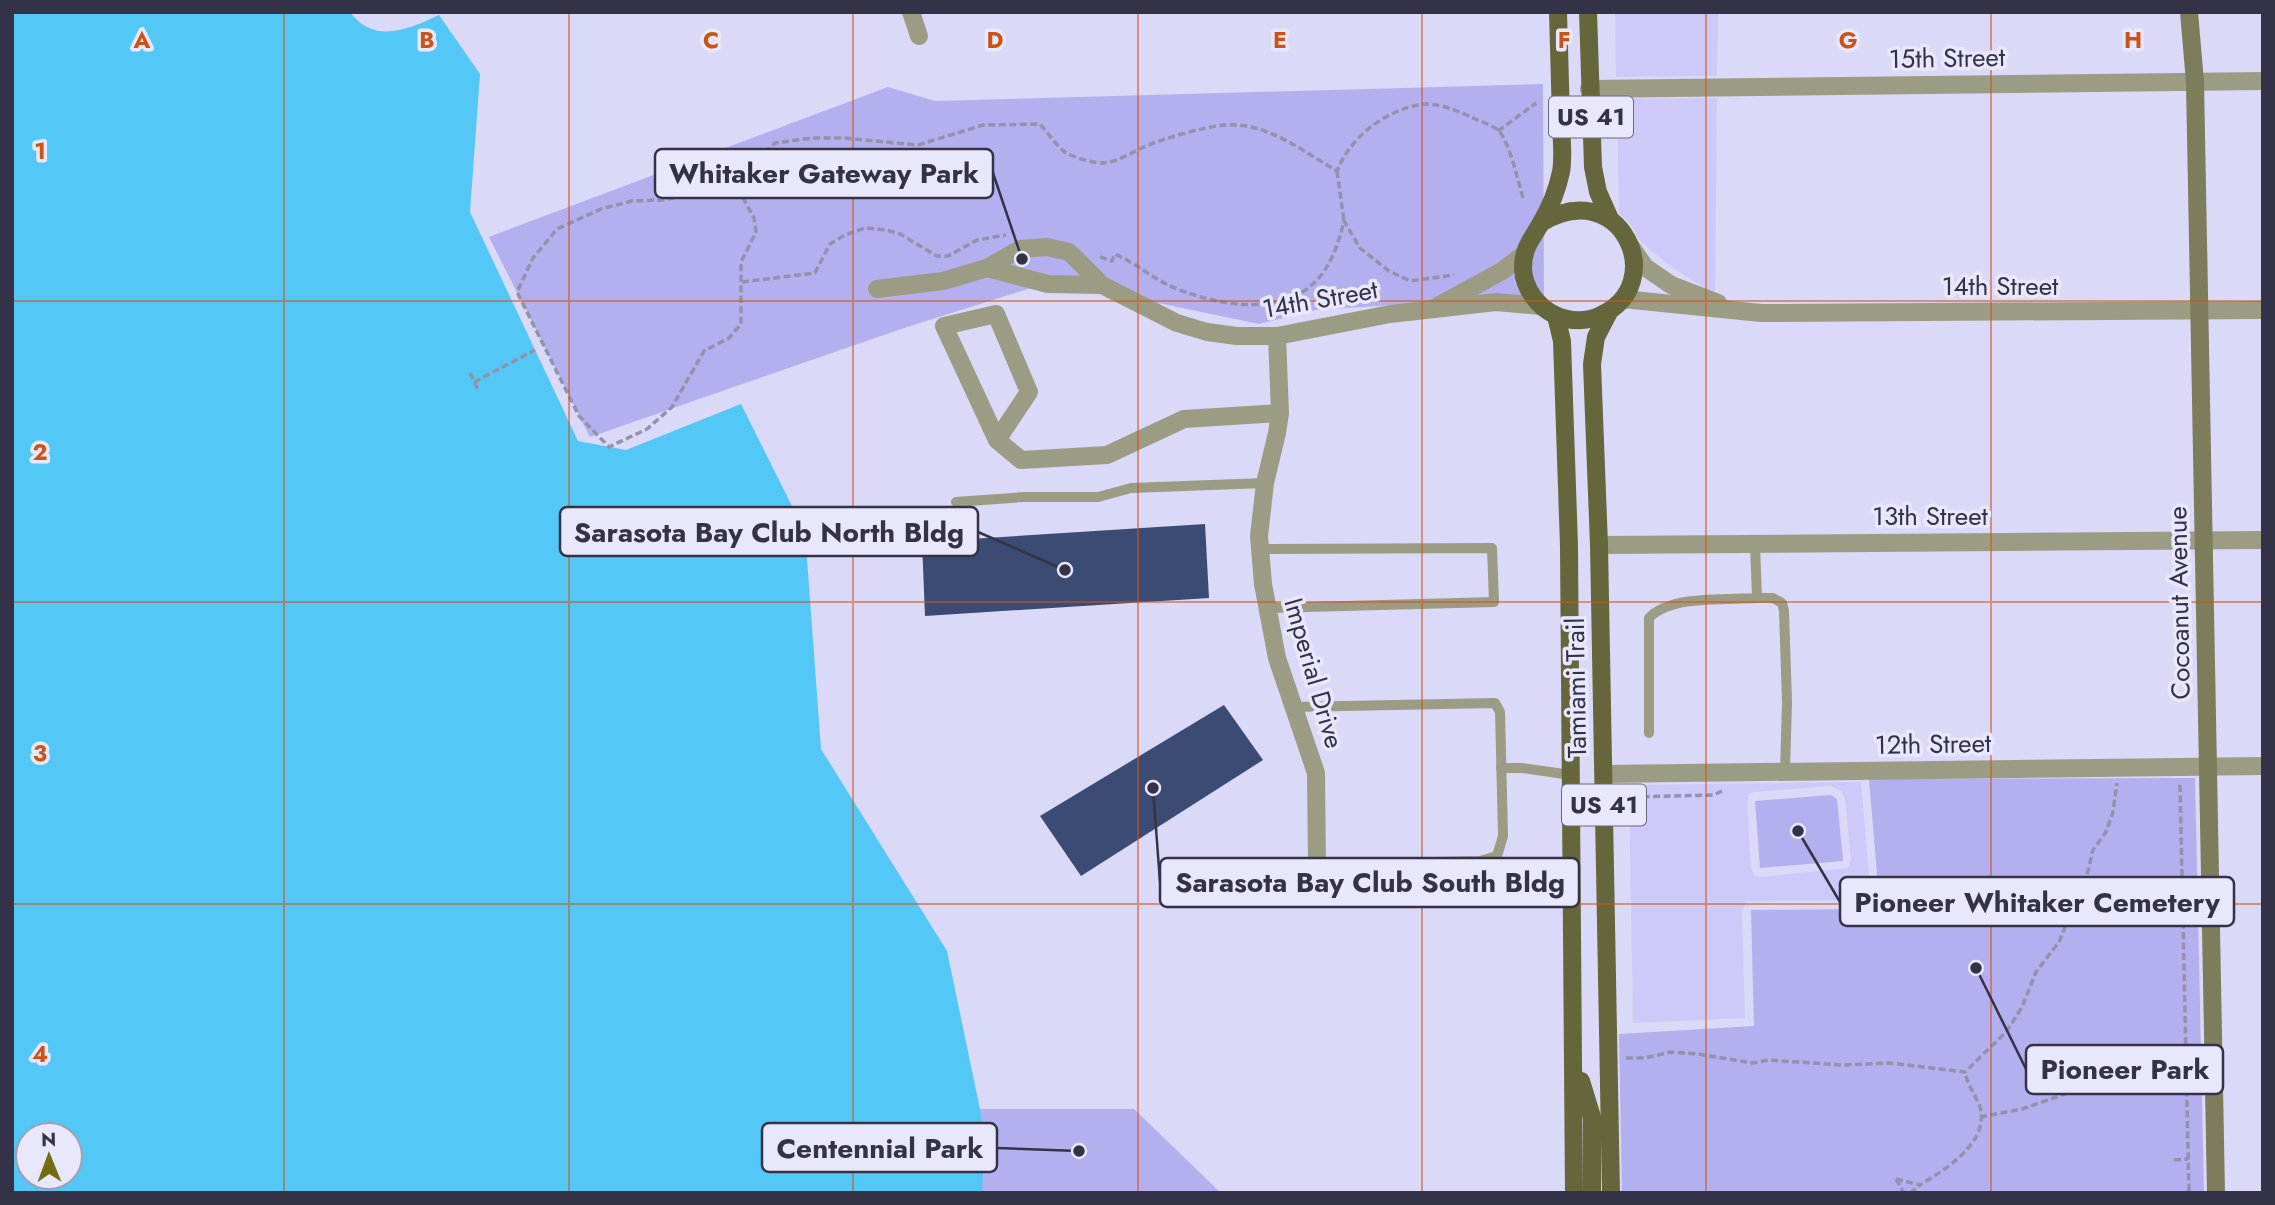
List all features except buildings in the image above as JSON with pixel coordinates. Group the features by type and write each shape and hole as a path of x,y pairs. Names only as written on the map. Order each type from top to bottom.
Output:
{"main road":[{"name":"US 41","path":"1523,255 1556,194 1562,168 1558,12"},
{"path":"1577,12 1577,70 1583,85 1590,89"},
{"name":"US 41","path":"1588,12 1593,167 1598,192 1610,219 1623,231 1632,247"},
{"path":"1541,223 1557,214 1575,209 1594,211 1610,219"},
{"name":"Tamiami Trail","path":"1611,1193 1599,545 1592,364 1596,337 1631,284 1635,266 1632,247"},
{"name":"Tamiami Trail","path":"1523,255 1529,292 1549,311 1562,341 1569,533 1574,1193"},
{"path":"1549,311 1574,321 1593,319 1616,305"},
{"path":"1575,1060 1591,1117 1592,1193"}],"street":[{"path":"911,12 919,36"},
{"name":"Cocoanut Avenue","path":"2189,12 2195,82 2216,1193"},
{"name":"15th Street","path":"1590,89 2263,81"},
{"name":"14th Street","path":"877,289 928,284 987,268 1020,249 1047,247 1062,249 1075,256 1101,285 1192,328 1237,336 1277,336 1390,314 1496,302 1549,311"},
{"name":"14th Street","path":"1632,247 1645,267 1671,285 1738,310"},
{"name":"14th Street","path":"1432,309 1502,271 1523,255"},
{"name":"14th Street","path":"987,268 1048,284 1101,285"},
{"name":"14th Street","path":"1616,305 1761,313 2263,310"},
{"path":"997,440 1029,391 996,314 944,326 997,440 1021,460 1107,455 1184,419 1280,413"},
{"name":"Imperial Drive","path":"1277,336 1280,413 1278,433 1265,483 1259,536 1267,608 1277,658 1315,773 1317,866"},
{"name":"13th Street","path":"1599,545 2263,540"},
{"name":"12th Street","path":"1604,774 2263,766"}],"lane":[{"path":"957,502 1024,497 1098,497 1131,488 1265,483"},
{"path":"1755,544 1757,598"},
{"path":"1260,549 1492,548 1494,602 1267,608"},
{"path":"1649,733 1649,618 1664,607 1681,603 1773,598 1782,603 1784,611 1787,702 1785,772"},
{"path":"1216,867 1480,861 1497,856 1503,836 1500,712 1495,703 1294,707"},
{"path":"1501,768 1571,775"}],"path":[{"path":"1498,131 1536,103"},
{"path":"1460,275 1410,281 1389,271 1360,248 1344,221 1337,171 1343,156 1358,136 1398,111 1420,104 1456,109 1498,131 1511,157 1523,198"},
{"path":"724,189 663,200 632,201 601,209 557,229 533,258 517,292 579,416 609,447 647,429 672,407 704,351 738,330 742,320 741,261 755,232 754,218 743,198 746,175 775,143 813,138 845,138 918,145 983,125 1040,124 1066,153 1101,163 1126,157 1168,139 1224,125 1253,128 1284,138 1337,171"},
{"path":"743,198 730,195 723,184 728,178 746,175"},
{"path":"1097,256 1112,261 1115,254 1167,284 1229,304 1268,304 1279,302 1299,292 1318,279 1334,254 1344,221"},
{"path":"742,282 815,273 830,244 865,228 900,234 937,256 948,256 977,240 1016,234"},
{"path":"474,382 535,350"},
{"path":"470,373 478,390"},
{"path":"2108,781 2126,781"},
{"path":"1965,1072 2007,1031 2022,1007 2036,972 2059,942 2088,870 2093,850 2106,832 2113,812 2118,781"},
{"path":"2172,781 2180,782 2189,1193"},
{"path":"1622,800 1635,797 1713,794 1724,790"},
{"path":"1624,1058 1645,1058 1671,1052 1753,1063 1768,1060 1842,1065 1890,1063 1965,1072"},
{"path":"1910,1193 1969,1149 1980,1124 1981,1109 1965,1072"},
{"path":"1980,1117 2011,1112 2110,1082 2165,1080 2187,1073"},
{"path":"2174,1160 2188,1159"},
{"path":"1904,1193 1896,1179 1920,1185"}],"shaded area":[{"path":"12,12 350,12 359,22 381,31 404,29 439,15 480,74 470,212 578,441 626,450 741,404 805,532 821,749 947,951 980,1109 984,1146 982,1193 12,1193"},
{"path":"1615,12 1718,12 1717,76 1616,77"},
{"path":"1543,84 1544,295 1316,310 1259,324 1053,281 904,328 590,437 489,237 888,87 935,101"},
{"path":"1717,98 1715,291 1679,272 1654,253 1639,240 1632,226 1619,213 1617,99"},
{"path":"2195,778 2204,1193 1622,1193 1619,1034 1754,1026 1751,910 1880,909 1869,779"},
{"path":"1861,782 1871,900 1748,901 1742,910 1745,1018 1633,1023 1629,785","holes":["1831,786 1841,791 1845,798 1851,860 1848,868 1755,876 1751,869 1747,802 1749,794"]},
{"path":"1831,795 1837,799 1843,861 1760,868 1755,801"},
{"path":"980,1109 1134,1109 1221,1193 980,1193"}],"place":[{"name":"Whitaker Gateway Park","path":"1022,259"},
{"name":"Sarasota Bay Club North Bldg","path":"1065,570"},
{"name":"Sarasota Bay Club South Bldg","path":"1153,788"},
{"name":"Pioneer Whitaker Cemetery","path":"1798,831"},
{"name":"Pioneer Park","path":"1976,968"},
{"name":"Centennial Park","path":"1079,1151"}]}
